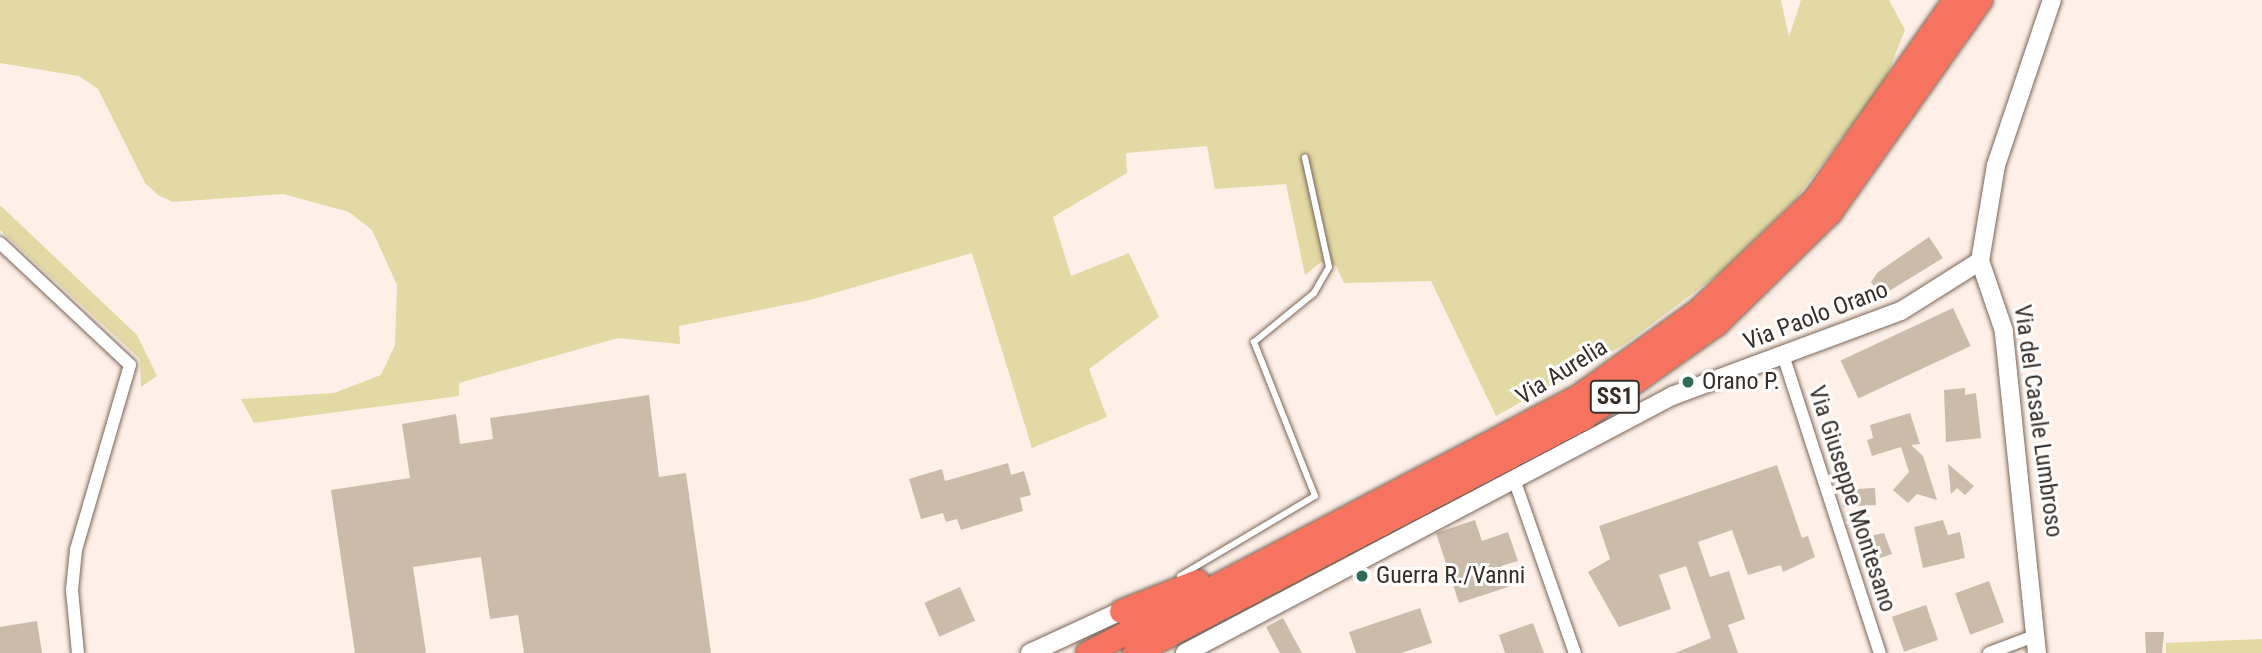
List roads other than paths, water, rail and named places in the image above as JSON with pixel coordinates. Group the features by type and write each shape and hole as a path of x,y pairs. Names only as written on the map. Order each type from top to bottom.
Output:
{"highway":[{"name":"Via Aurelia","path":"1087,653 1578,396 1698,310 1815,198 1954,0"},
{"name":"Via Aurelia","path":"1134,653 1583,418 1716,324 1830,212 1980,0"},
{"path":"1121,611 1279,552"}],"street":[{"name":"Via del Casale Lumbroso","path":"2037,644 2004,331 1980,261 1996,165 2052,0"},
{"path":"0,243 130,365 76,550 72,590 79,653"},
{"name":"Via Paolo Orano","path":"1515,482 1672,396 1784,358 1900,311 1980,261"},
{"name":"Via Giuseppe Montesano","path":"1784,358 1880,653"},
{"path":"1185,653 1515,482 1575,653"},
{"path":"1030,653 1121,611"},
{"path":"1989,653 2037,644"}],"lane":[{"path":"1121,611 1315,496 1254,342 1314,293 1329,267 1306,158"}],"place":[{"name":"Orano P.","path":"1688,382"},
{"name":"Guerra R./Vanni","path":"1362,576"}]}
